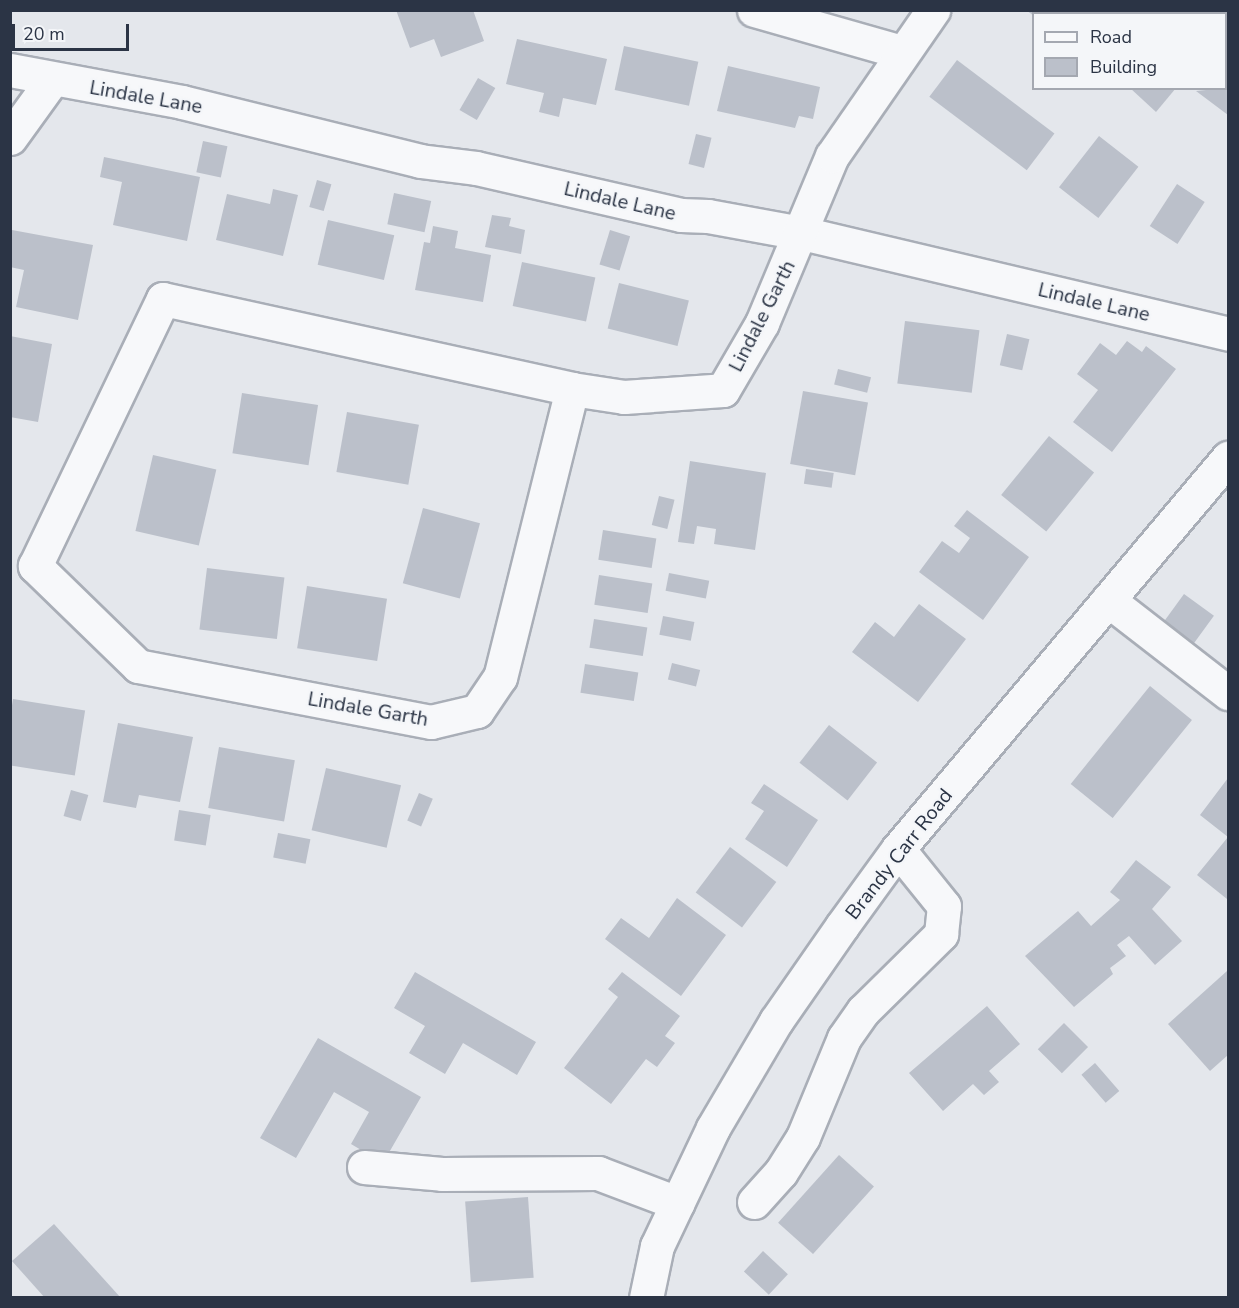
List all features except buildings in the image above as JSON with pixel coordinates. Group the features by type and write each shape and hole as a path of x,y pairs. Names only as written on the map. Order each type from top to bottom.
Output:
{"street":[{"path":"754,10 901,52"},
{"path":"802,233 832,156 901,52 933,10"},
{"name":"Lindale Lane","path":"10,70 52,80 182,102 420,161 476,168 681,216 708,216 802,233 1228,334"},
{"path":"10,138 52,80"},
{"name":"Lindale Garth","path":"572,389 500,677 477,711 431,722 138,666 22,571 163,298 572,389 624,397 723,390 762,323 802,233"},
{"name":"Brandy Carr Road","path":"646,1298 657,1246 677,1203 713,1128 776,1022 898,849 1228,458"},
{"path":"1108,600 1228,693"},
{"path":"754,1202 781,1172 803,1137 844,1038 863,1011 941,934 944,906 898,849"},
{"path":"364,1167 441,1174 598,1173 677,1203"}]}
